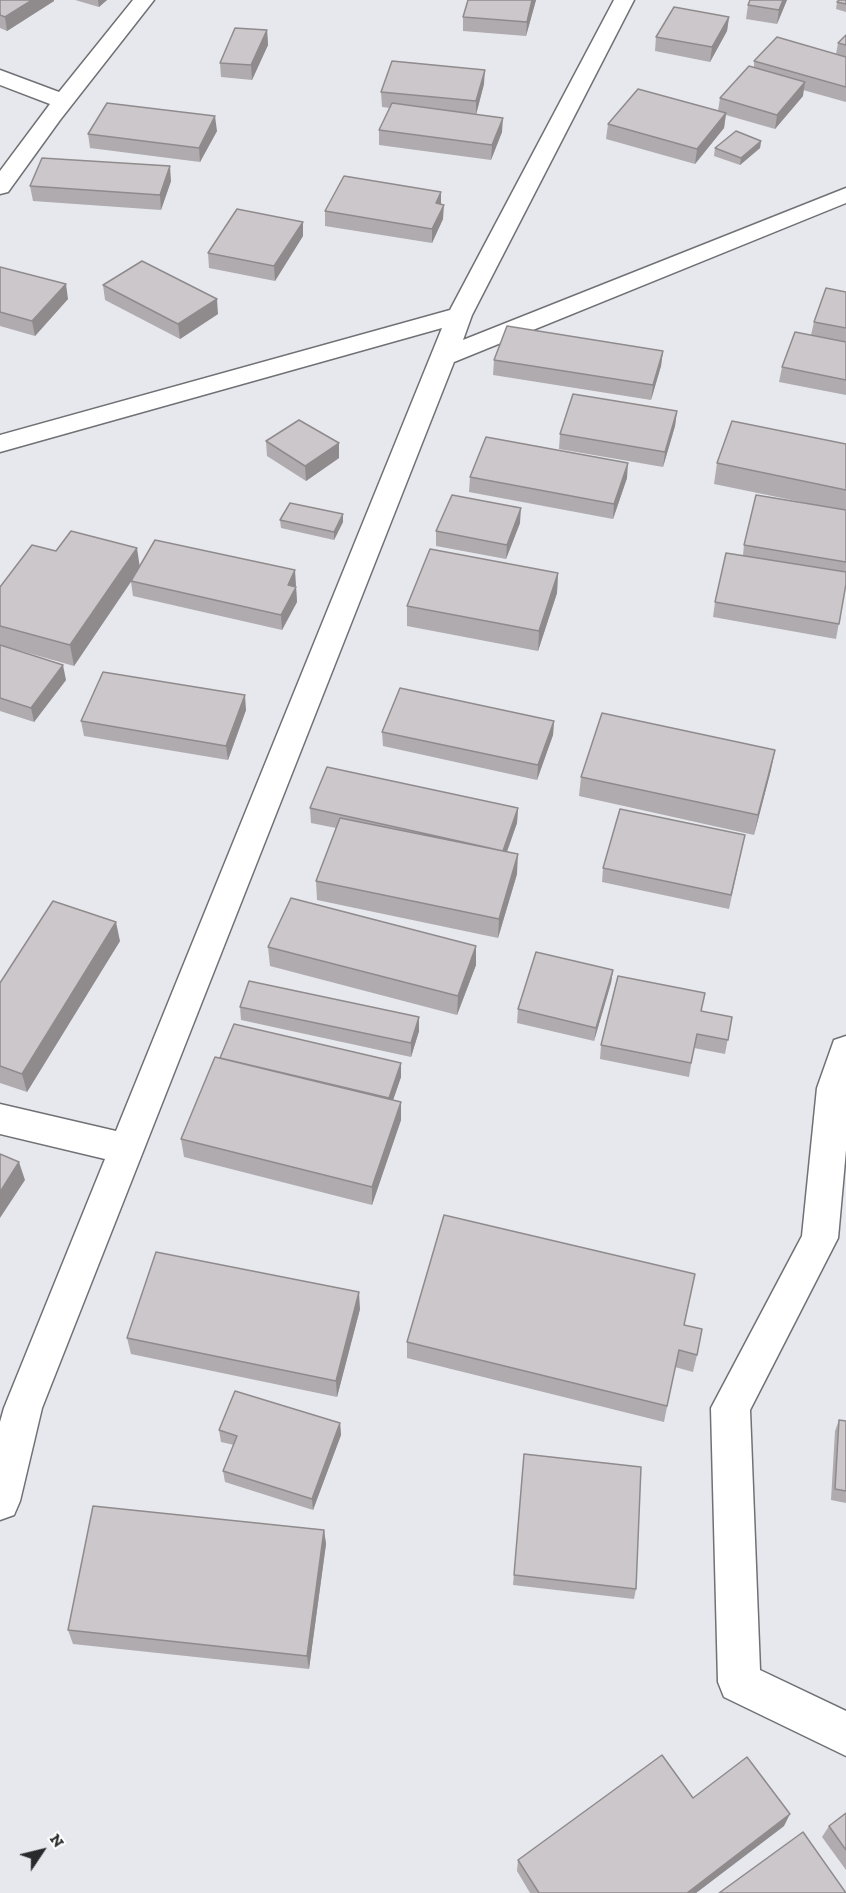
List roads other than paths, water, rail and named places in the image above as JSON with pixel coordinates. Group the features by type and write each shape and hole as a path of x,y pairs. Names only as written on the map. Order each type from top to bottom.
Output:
{"street":[{"path":"0,187 63,101 144,0"},
{"path":"0,1501 22,1408 460,315 624,0"},
{"path":"0,77 63,101"},
{"path":"443,357 846,195"},
{"path":"0,444 460,315"},
{"path":"846,1050 834,1088 820,1238 730,1408 740,1682 846,1734"},
{"path":"0,1119 126,1149"}]}
